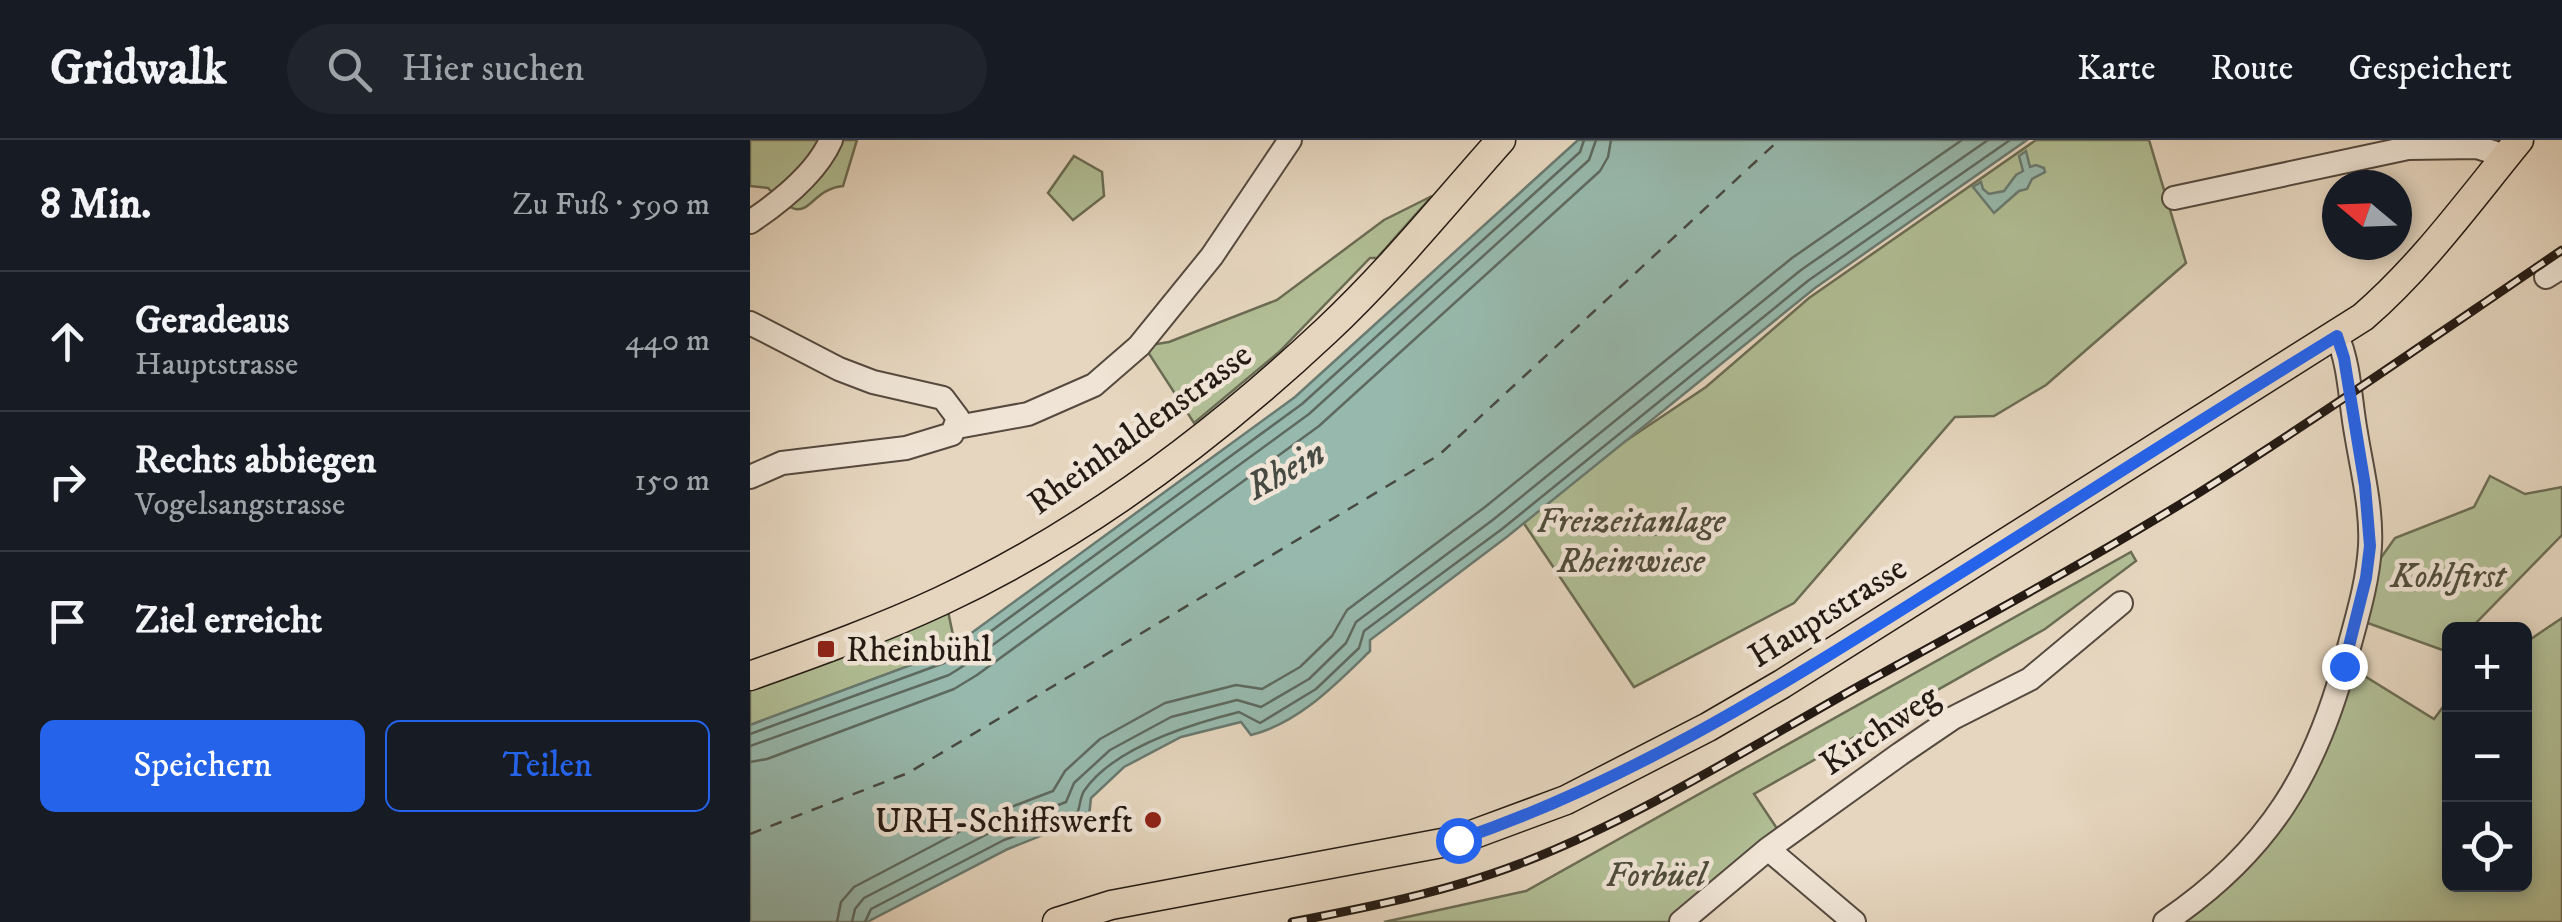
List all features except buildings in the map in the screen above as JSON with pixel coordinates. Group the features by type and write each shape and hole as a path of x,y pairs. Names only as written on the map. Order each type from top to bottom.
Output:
{"main road":[{"name":"Rheinhaldenstrasse","path":"750,676 943,600 1048,542 1192,445 1328,330 1501,140"},
{"name":"Hauptstrasse","path":"1057,922 1110,905 1458,840 1566,800 1708,727 2337,336 2393,292 2507,145"}],"street":[{"path":"750,222 801,181 830,140"},
{"path":"750,477 782,463 926,444 946,438 957,427 1028,414 1094,385 1140,346 1212,256 1290,140"},
{"path":"2174,198 2408,148 2507,145"},
{"path":"750,323 839,370 943,398 955,410 957,427"},
{"path":"2166,922 2221,879 2269,827 2309,766 2332,710 2360,609 2370,546 2365,486 2337,336"},
{"name":"Kirchweg","path":"1681,922 1768,849 1930,732 2030,679 2121,602"},
{"path":"1768,849 1854,922"}],"green space":[{"path":"750,140 857,140 843,186 830,189 800,209 782,202 768,188 750,186"},
{"name":"Freizeitanlage Rheinwiese","path":"2036,140 2149,140 2186,263 2046,385 1994,416 1955,417 1794,603 1634,687 1523,522 1621,444 1706,387 1809,298"},
{"path":"1074,156 1102,172 1104,196 1073,220 1048,193"},
{"path":"1432,196 1377,258 1370,258 1279,352 1194,423 1144,346 1169,342 1277,300 1384,220"},
{"name":"Kohlfirst","path":"2490,476 2525,494 2562,487 2562,535 2477,622 2442,622 2442,650 2362,621 2375,566 2395,538 2474,507"},
{"name":"Forbüel","path":"2131,552 2136,561 2045,629 1754,794 1780,833 1674,922 1384,922 1526,891"},
{"path":"947,606 955,645 941,654 750,725 750,683"},
{"path":"2562,618 2562,922 2175,922 2274,837 2350,667 2434,719 2442,708 2442,892 2532,892 2532,638"}],"water":[{"name":"Rhein","path":"1578,140 2027,140 1815,288 1508,536 1370,640 1370,651 1301,712 1251,735 1241,722 1181,737 1124,767 1091,798 1088,825 1070,824 1008,849 867,922 750,922 750,725 941,654 955,645 1295,397"},
{"path":"2026,151 2030,167 2036,165 2045,172 1994,213 1973,187 1981,182 1989,194 2004,191 2023,171 2019,156"},
{"path":"1652,515 1670,523 1657,534 1638,534 1631,524 1639,517"}],"ferry route":[{"path":"750,834 908,773 1439,455 1779,140"}],"railway":[{"path":"1292,922 1464,883 1564,846 1651,803 2156,519 2562,250"}],"place":[{"name":"Rheinbühl","path":"826,649"},
{"name":"URH-Schiffswerft","path":"1153,820"}],"route":[{"path":"1458,840 1566,800 1708,727 1827,657 2337,336 2344,358 2370,520 2366,578 2344,666"}]}
